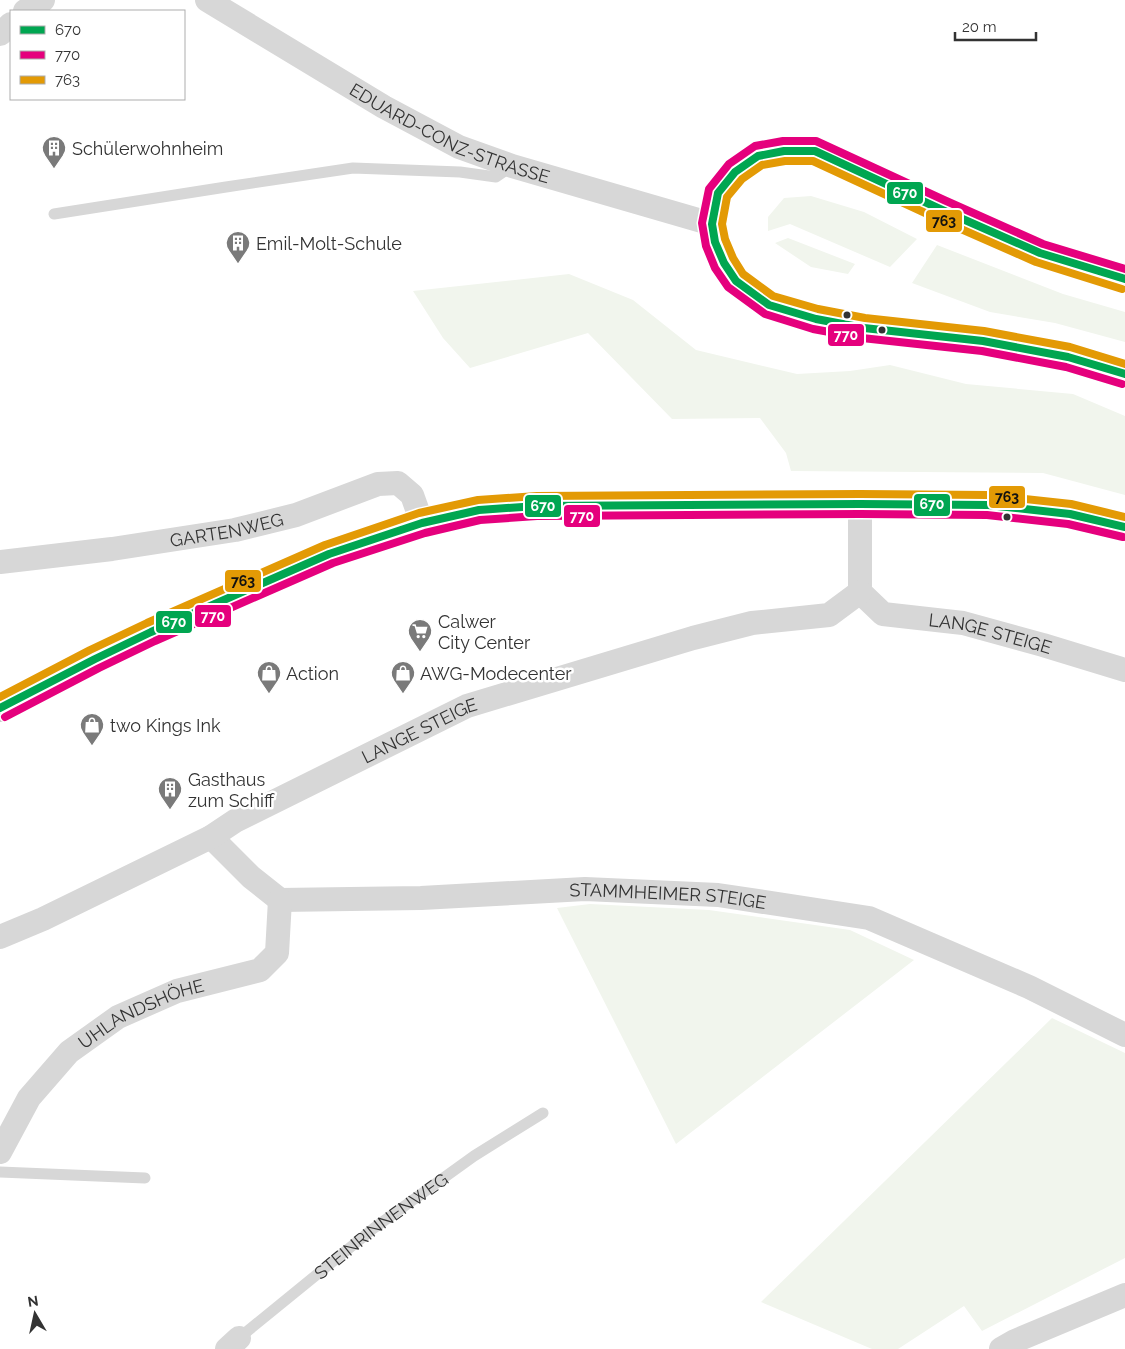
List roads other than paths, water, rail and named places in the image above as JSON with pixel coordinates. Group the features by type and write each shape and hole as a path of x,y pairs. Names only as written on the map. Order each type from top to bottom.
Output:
{"main road":[{"path":"1125,279 1040,253 940,210 815,151 784,151 758,156 735,172 718,193 712,224 715,242 724,262 736,281 769,305 816,319 864,328 983,341 1068,357 1125,374"},
{"path":"0,708 143,636 329,554 422,523 479,510 537,506 988,505 1070,514 1125,527"}],"street":[{"path":"27,10 43,0"},
{"name":"EDUARD-CONZ-STRASSE","path":"207,0 384,107 459,146 512,166 712,224"},
{"path":"0,34 10,25"},
{"name":"GARTENWEG","path":"0,562 112,549 235,530 296,515 378,484 398,483 412,496 422,523"},
{"path":"860,504 860,592"},
{"name":"LANGE STEIGE","path":"0,937 42,919 211,837 235,821 467,706 693,638 752,623 829,615 860,592 884,614 964,623 1125,670"},
{"path":"211,837 251,877 280,900"},
{"name":"STAMMHEIMER STEIGE","path":"280,900 421,898 585,889 718,895 869,918 1029,987 1125,1035"},
{"name":"UHLANDSHÖHE","path":"0,1152 29,1098 69,1052 118,1017 177,991 260,970 277,953 280,900"},
{"path":"1012,1346 1125,1295"}],"lane":[{"path":"54,214 226,186 353,168 460,172 496,177 512,166"},
{"name":"STEINRINNENWEG","path":"233,1344 374,1228 474,1156 543,1113"},
{"path":"0,1172 145,1178"}],"place":[{"name":"Schülerwohnheim","path":"54,169"},
{"name":"Emil-Molt-Schule","path":"238,264"},
{"name":"Calwer City Center","path":"420,652"},
{"name":"Action","path":"269,694"},
{"name":"AWG-Modecenter","path":"403,694"},
{"name":"two Kings Ink","path":"92,746"},
{"name":"Gasthaus zum Schiff","path":"170,810"}]}
